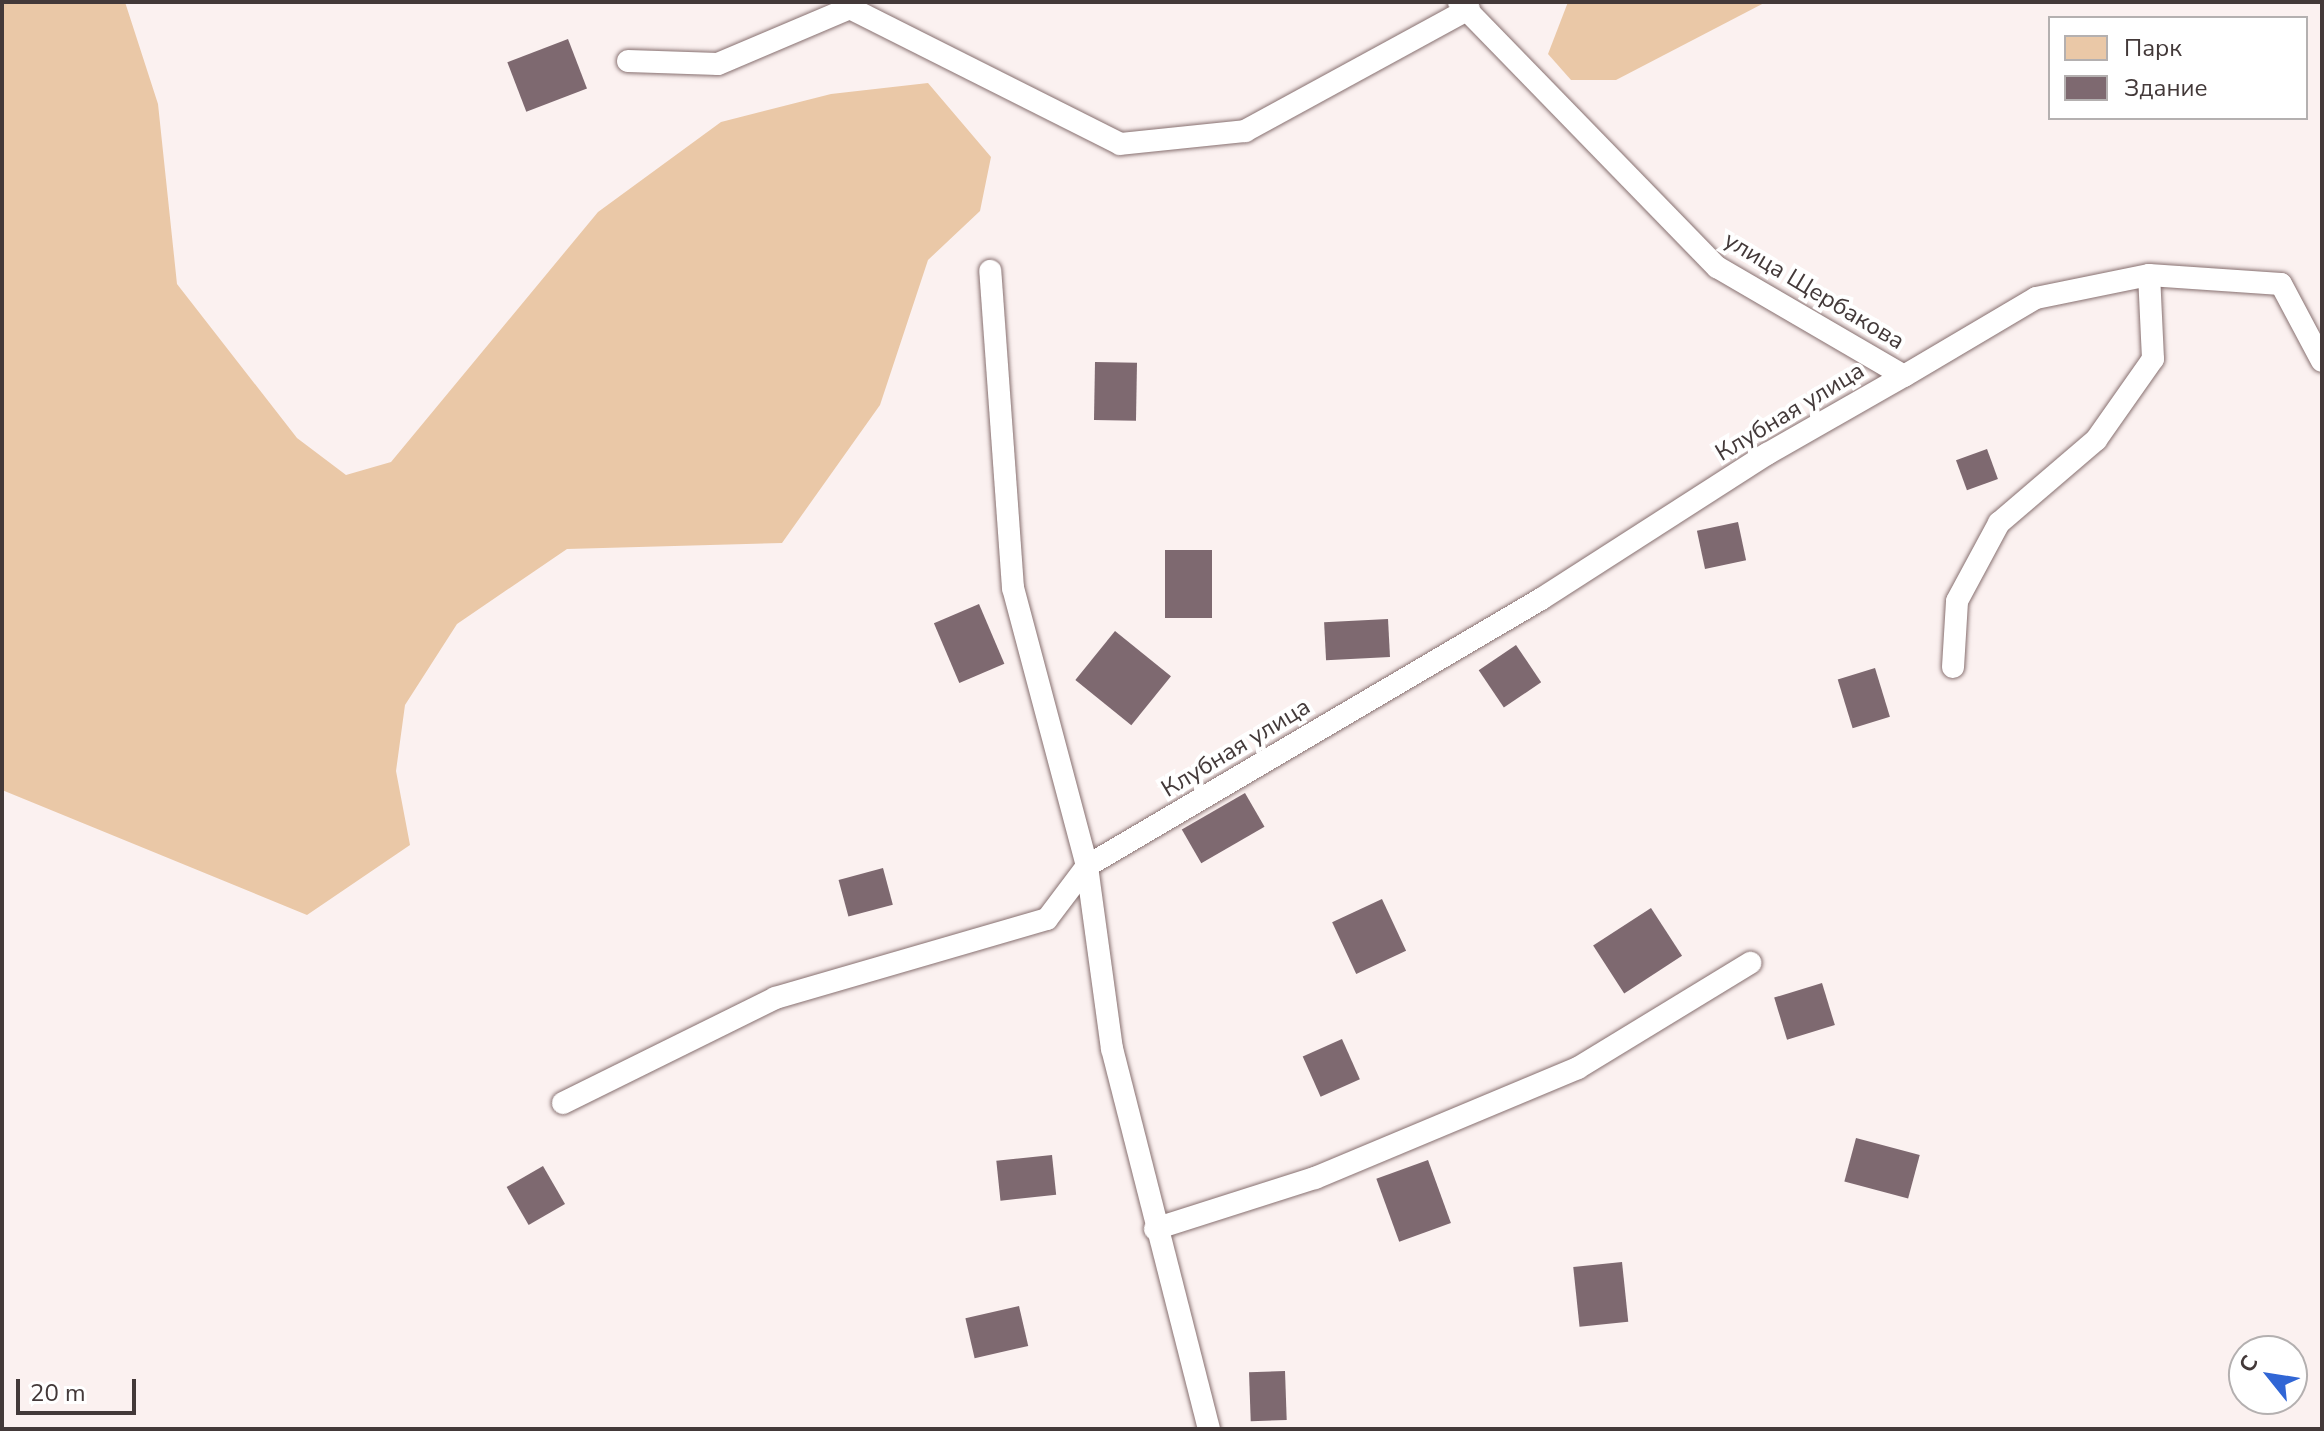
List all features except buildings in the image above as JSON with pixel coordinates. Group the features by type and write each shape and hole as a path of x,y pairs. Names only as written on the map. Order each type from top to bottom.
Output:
{"lane":[{"path":"628,61 718,64 850,8 1120,144 1245,131 1464,6"},
{"name":"улица Щербакова","path":"1464,6 1717,267 1904,376 2036,298 2149,275 2281,284 2322,361"},
{"path":"990,271 1013,588 1087,866 1112,1049 1155,1229 1209,1429"},
{"path":"1953,667 1957,601 1999,523 2096,440 2153,359 2149,275"},
{"name":"Клубная улица","path":"1087,866 1904,376"},
{"path":"563,1103 775,998 1047,919 1087,866"},
{"path":"1155,1229 1315,1178 1578,1068 1750,963"}],"green space":[{"path":"2,2 125,2 158,104 177,284 297,438 346,475 391,462 598,212 721,122 831,94 928,83 991,157 980,211 928,260 880,405 782,543 567,549 457,624 405,705 396,771 410,845 307,915 2,790"},
{"path":"1568,2 1766,2 1616,80 1571,80 1548,54"}]}
